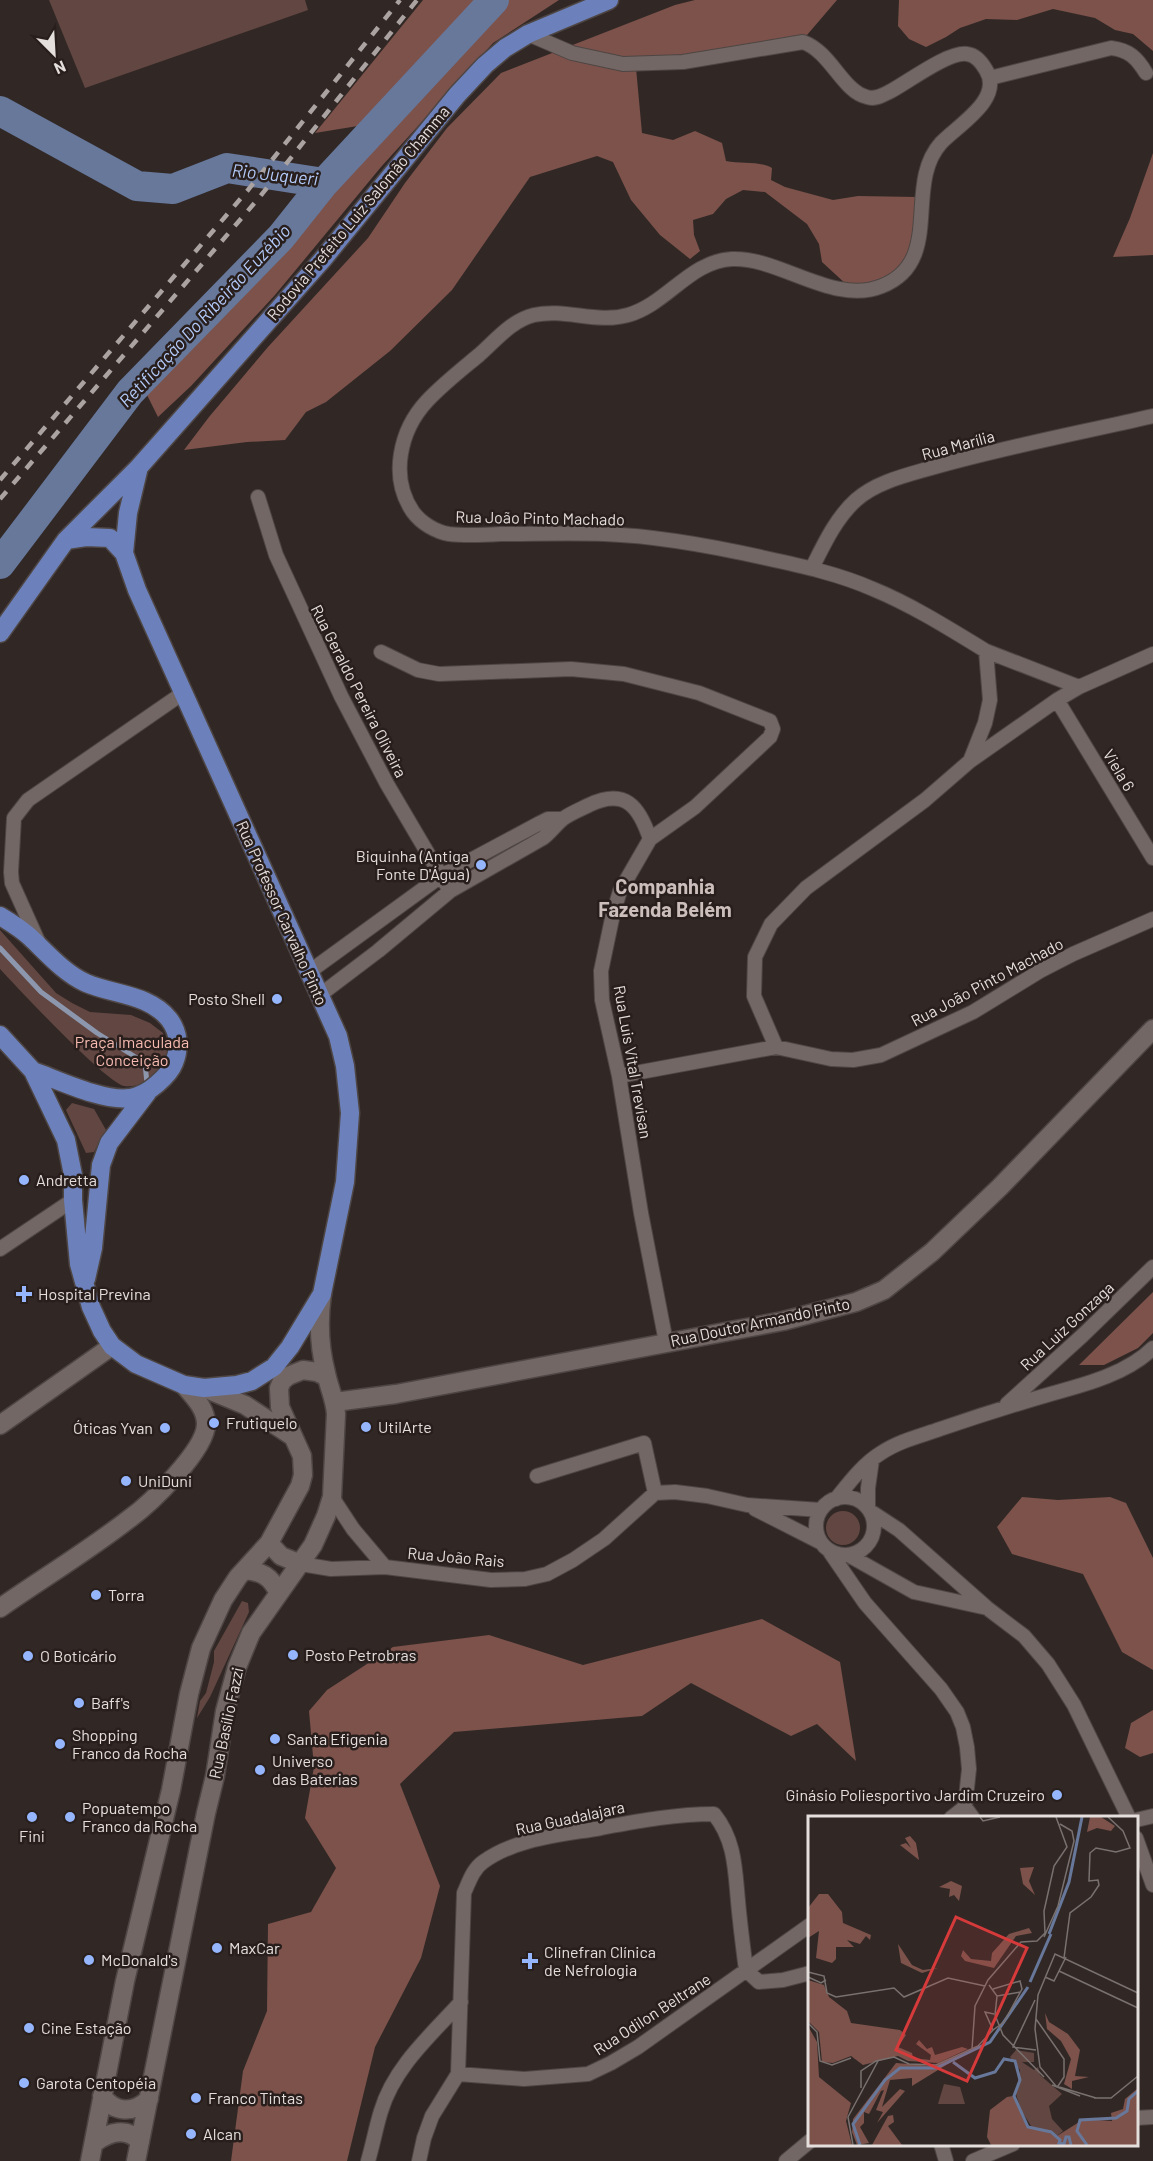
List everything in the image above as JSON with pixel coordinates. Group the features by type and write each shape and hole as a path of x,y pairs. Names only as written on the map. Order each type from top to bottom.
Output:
{"main road":[{"name":"Rodovia Prefeito Luiz Salomão Chamma","path":"0,633 66,540 140,467 323,259 457,95 485,65 505,48 528,34 609,0"},
{"name":"Rua Professor Carvalho Pinto","path":"140,467 128,513 124,553 137,590 338,1036 345,1066 350,1113 345,1182 322,1294 318,1330 327,1377"},
{"path":"66,540 86,537 110,538 124,553"},
{"path":"0,916 85,983 149,1003 169,1019 178,1040 178,1053 173,1066 147,1092 109,1143 101,1165 93,1248 85,1286"},
{"name":"Rua Doutor Armando Pinto","path":"335,1402 396,1394 783,1321 856,1302 884,1290 932,1252 1000,1187 1153,1029"},
{"path":"0,1035 31,1068 66,1140 73,1175 79,1264 102,1331 112,1346 136,1365 184,1385 204,1388 237,1385 252,1381 274,1367 290,1347 322,1294"},
{"path":"31,1068 107,1096 130,1098 147,1092"},
{"path":"0,1425 112,1346"},
{"path":"90,2161 125,1981 171,1791 195,1666 214,1615 244,1570 269,1543 300,1486 303,1475 302,1456 280,1407 278,1396 282,1381 303,1370 317,1372 327,1377"},
{"name":"Rua Basílio Fazzi","path":"136,2161 215,1776 225,1711 237,1667 251,1633 313,1545 332,1497 335,1402 327,1377"},
{"path":"0,1608 131,1518 173,1478 197,1449 205,1431 205,1414 184,1385"},
{"path":"204,1388 245,1405 292,1436"},
{"path":"269,1543 281,1556 301,1564"},
{"path":"244,1570 264,1574 272,1580 279,1593"},
{"path":"102,2096 110,2106 119,2110 135,2109 149,2099"},
{"path":"94,2143 107,2135 119,2132 129,2133 140,2142"}],"street":[{"path":"528,34 572,54 623,64 694,61 803,42 813,46 824,56 844,80 861,95 872,98 879,97 955,55 967,54 975,57 984,66 990,78 1112,48 1130,53 1138,60 1146,73"},
{"name":"Rua João Pinto Machado","path":"990,78 991,88 984,103 951,133 930,158 924,175 918,244 913,260 898,278 883,286 865,291 844,290 755,262 737,259 718,261 696,271 653,304 631,315 609,319 546,314 531,316 512,326 425,404 413,422 403,444 399,464 403,489 409,504 422,522 448,534 607,534 660,538 727,549 812,568 872,588 945,626 986,651 1079,687"},
{"name":"Rua Marília","path":"812,568 845,511 858,498 879,486 965,459 1153,416"},
{"name":"Rua Geraldo Pereira Oliveira","path":"258,497 276,555 336,687 387,784 450,891"},
{"path":"970,761 985,723 990,700 986,651"},
{"path":"309,972 441,876 548,819 562,819 594,803 617,797 630,803 638,811 644,820 650,839 695,807 770,737 773,729 770,721 699,693 624,674 571,669 439,674 417,670 381,652"},
{"path":"619,1076 776,1047 754,996 755,957 771,924 806,888 925,800 970,761 1079,687 1153,654"},
{"path":"40,947 12,884 11,851 14,818 28,800 183,693"},
{"name":"Viela 6","path":"1057,700 1153,858"},
{"path":"320,995 378,951 450,891 543,838 553,831 562,819"},
{"name":"Rua Luis Vital Trevisan","path":"650,839 620,891 601,971 602,1000 619,1076 666,1342"},
{"name":"Rua João Pinto Machado","path":"776,1047 831,1059 853,1060 881,1055 973,1012 1040,971 1073,954 1153,919"},
{"path":"0,1249 73,1200"},
{"name":"Rua Luiz Gonzaga","path":"1003,1408 1153,1267"},
{"path":"836,1499 872,1460 897,1443 1085,1384 1118,1371 1153,1348"},
{"path":"537,1476 644,1443 656,1493 675,1492 747,1505 821,1510"},
{"path":"830,1552 840,1556 850,1556 859,1553 873,1538 875,1528 869,1509 868,1488 872,1460"},
{"name":"Rua João Rais","path":"301,1564 331,1569 385,1567 491,1580 525,1579 547,1574 573,1560 604,1539 656,1493"},
{"name":"Rua João Rais","path":"332,1497 353,1529 385,1567"},
{"path":"820,1542 816,1528 821,1510 827,1503 836,1499 855,1498 899,1530 987,1608 1024,1636 1048,1664 1074,1705 1129,1816"},
{"path":"747,1505 820,1542 830,1552 865,1603 941,1689 957,1712 963,1727 969,1769 969,1812"},
{"path":"850,1556 914,1592 987,1608"},
{"name":"Rua Guadalajara","path":"420,2161 424,2138 432,2116 458,2074 464,1893 472,1875 482,1863 524,1842 681,1814 714,1814 724,1827 735,1861 746,1970"},
{"path":"1138,1820 1153,1816"},
{"path":"1138,1841 1153,1885"},
{"name":"Rua Odilon Beltrane","path":"458,2074 524,2079 588,2073 638,2047 808,1926"},
{"path":"746,1970 759,1982 783,1980 808,1974"},
{"path":"368,2161 381,2111 389,2090 403,2066 461,2002"},
{"path":"1138,2118 1153,2117"},
{"path":"786,2161 808,2143"},
{"path":"941,2146 945,2161"},
{"path":"973,2161 1010,2146"}],"green space":[{"path":"49,0 305,0 308,10 85,88"},
{"name":"Praça Imaculada Conceição","path":"0,930 56,993 90,1012 131,1015 150,1023 163,1033 168,1052 159,1077 138,1085 124,1086 99,1069 0,969"},
{"path":"72,1103 94,1109 106,1130 94,1152 86,1153 66,1110"},
{"path":"843,1511 855,1516 860,1528 855,1540 843,1545 831,1540 826,1528 831,1516"},
{"path":"242,1601 248,1603 249,1612 210,1697 197,1718 200,1701 206,1693 214,1662 214,1651"}],"shaded area":[{"path":"423,0 559,0 493,43 381,167 275,295 191,386 158,417 143,387 285,240 332,182 378,132 370,124 315,133"},
{"path":"695,0 837,0 807,35 769,41 720,53 635,57 642,133 673,140 695,131 722,143 726,161 767,166 772,168 771,180 785,187 833,200 858,196 916,197 918,228 911,257 898,273 864,288 847,285 822,262 819,244 807,224 765,192 743,190 726,199 713,214 693,220 694,235 700,251 690,259 660,235 631,200 613,162 597,156 530,177 452,290 390,351 326,402 306,412 285,440 184,450 268,347 368,238 405,183 447,128 501,73 675,5"},
{"path":"899,0 1153,0 1153,51 1133,34 1115,30 1095,18 1053,9 1017,20 986,19 960,28 926,47 909,39 898,26"},
{"path":"1153,153 1153,255 1113,257 1130,218"},
{"path":"1153,1292 1153,1333 1138,1348 1104,1365 1079,1365"},
{"path":"1022,1497 1058,1500 1110,1497 1126,1503 1153,1558 1153,1670 1122,1652 1083,1574 1012,1554 997,1527"},
{"path":"762,1619 840,1662 856,1761 817,1724 791,1736 691,1683 642,1716 454,1732 400,1784 440,1886 421,1958 375,2047 347,2161 231,2161 243,2071 267,2011 268,1924 311,1912 336,1868 305,1818 314,1767 309,1711 327,1690 393,1647 489,1635 583,1665"},
{"path":"1153,1710 1153,1753 1140,1757 1125,1748 1131,1723"}],"waterway":[{"name":"Retificação Do Ribeirão Euzébio","path":"0,564 130,392 281,237 324,183 494,0"},
{"name":"Rio Juqueri","path":"0,111 137,186 173,189 227,168 324,183"},
{"path":"0,948 41,992 97,1033 145,1063 147,1084"}],"railway":[{"path":"0,480 248,190 400,0"},
{"path":"0,499 258,199 417,0"}],"place":[{"name":"Biquinha (Antiga Fonte D'Água)","path":"481,865"},
{"name":"Posto Shell","path":"277,999"},
{"name":"Andretta","path":"24,1180"},
{"name":"Hospital Previna","path":"24,1294"},
{"name":"Frutiquelo","path":"214,1423"},
{"name":"UtilArte","path":"366,1427"},
{"name":"Óticas Yvan","path":"165,1428"},
{"name":"UniDuni","path":"126,1481"},
{"name":"Torra","path":"96,1595"},
{"name":"Posto Petrobras","path":"293,1655"},
{"name":"O Boticário","path":"28,1656"},
{"name":"Baff's","path":"79,1703"},
{"name":"Santa Efigenia","path":"275,1739"},
{"name":"Shopping Franco da Rocha","path":"60,1744"},
{"name":"Universo das Baterias","path":"260,1770"},
{"name":"Ginásio Poliesportivo Jardim Cruzeiro","path":"1057,1795"},
{"name":"Fini","path":"32,1817"},
{"name":"Popuatempo Franco da Rocha","path":"70,1817"},
{"name":"MaxCar","path":"217,1948"},
{"name":"McDonald's","path":"89,1960"},
{"name":"Clinefran Clínica de Nefrologia","path":"530,1961"},
{"name":"Cine Estação","path":"29,2028"},
{"name":"Garota Centopéia","path":"24,2083"},
{"name":"Franco Tintas","path":"196,2098"},
{"name":"Alcan","path":"191,2134"}],"district":[{"name":"Companhia Fazenda Belém","path":"665,898"}]}
